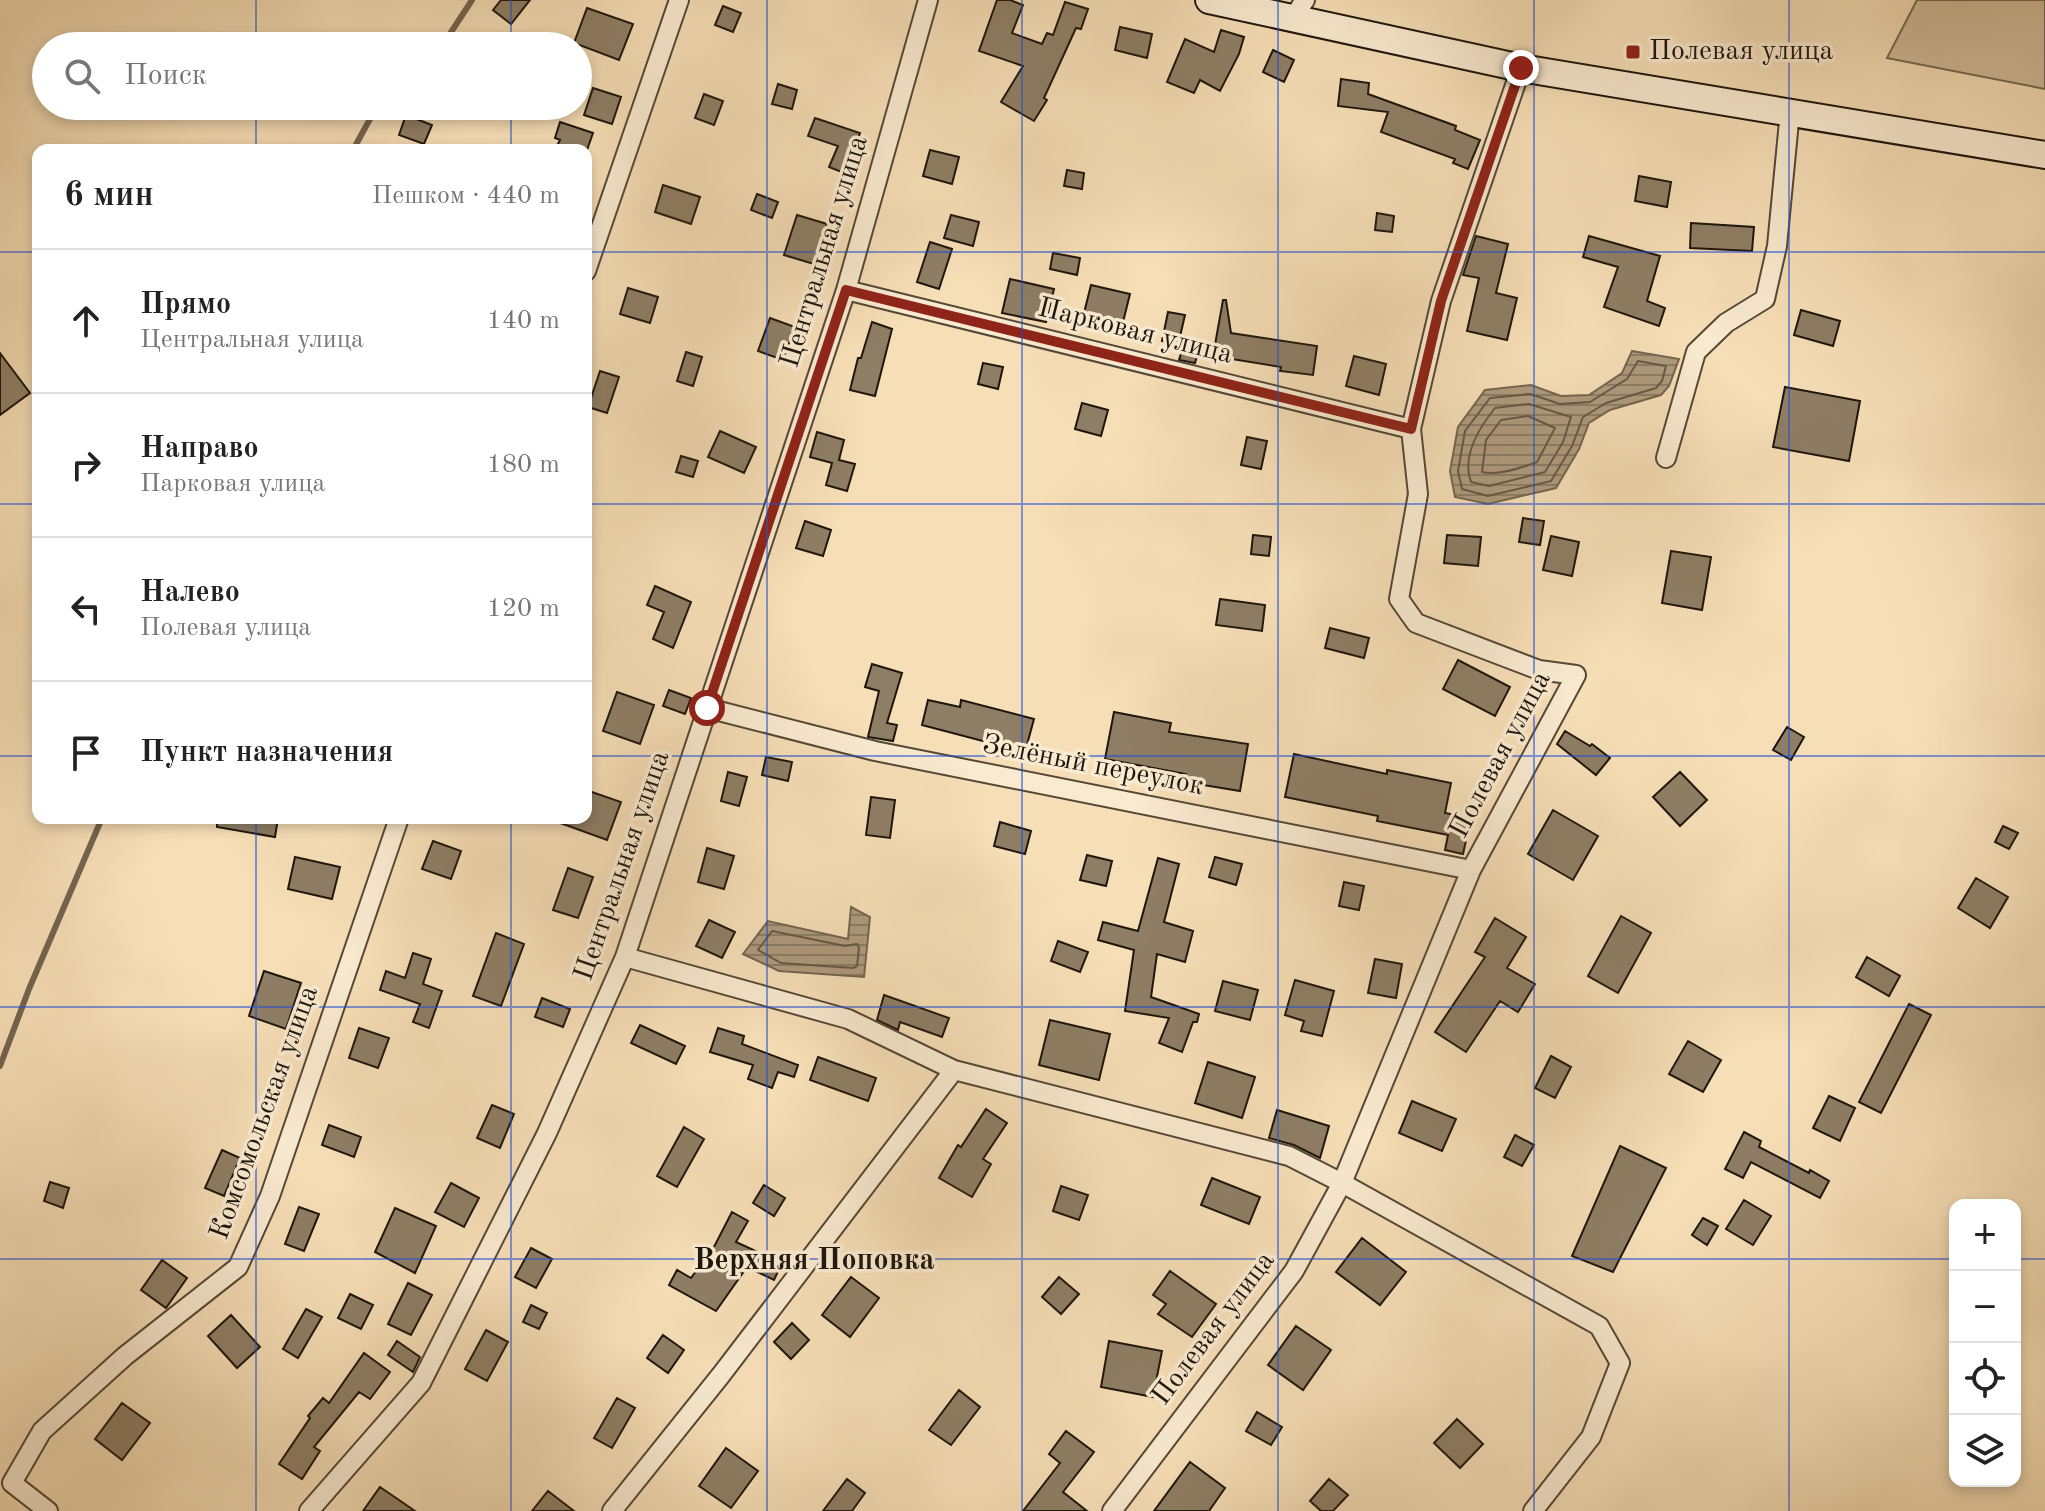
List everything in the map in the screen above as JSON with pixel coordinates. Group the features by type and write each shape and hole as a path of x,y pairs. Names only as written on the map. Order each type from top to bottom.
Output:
{"street":[{"path":"592,254 679,0"},
{"name":"Центральная улица","path":"309,1511 421,1383 547,1133 625,957 846,290 928,0"},
{"path":"1209,0 1299,9 1521,68 2045,155"},
{"name":"Полевая улица","path":"1112,1511 1294,1271 1342,1183 1471,870 1576,675 1539,670 1416,623 1399,599 1418,494 1411,429 1441,301 1521,68"},
{"path":"1666,458 1696,352 1726,323 1765,299 1777,246 1790,111"},
{"name":"Парковая улица","path":"846,290 1411,429"},
{"name":"Зелёный переулок","path":"707,708 875,751 1471,870"},
{"name":"Комсомольская улица","path":"48,1511 12,1483 42,1431 125,1356 238,1267 270,1196 397,824"},
{"path":"625,957 848,1019 954,1070 1289,1156 1599,1326 1620,1363 1591,1437 1533,1511"},
{"path":"612,1511 721,1375 954,1070"}],"shaded area":[{"path":"1917,0 2045,0 2045,89 1887,58"}],"water":[{"path":"1632,351 1679,359 1669,386 1661,395 1610,410 1589,423 1579,449 1556,488 1488,504 1455,497 1450,471 1458,427 1485,390 1531,385 1561,396 1589,395 1622,373"},
{"path":"851,907 870,917 864,977 779,971 743,954 768,921 848,939"}],"building":[{"path":"501,0 530,0 511,24 493,10"},
{"path":"997,0 1010,0 1023,5 1012,33 1042,44 1047,33 1053,35 1065,2 1088,9 1081,29 1076,28 1044,98 1047,100 1034,121 1001,102 1023,66 979,51"},
{"path":"723,6 741,13 733,32 715,25"},
{"path":"587,8 633,24 619,60 592,50 592,32 578,32"},
{"path":"1120,27 1152,34 1147,58 1115,50"},
{"path":"1221,30 1244,37 1220,91 1200,80 1194,93 1167,82 1185,39 1214,52"},
{"path":"1273,50 1294,60 1284,82 1263,72"},
{"path":"1341,79 1369,83 1368,94 1456,126 1455,130 1480,140 1468,169 1453,163 1455,159 1381,132 1388,112 1338,106"},
{"path":"778,84 797,90 792,109 772,104"},
{"path":"593,88 621,97 612,124 592,118"},
{"path":"704,94 723,101 714,125 695,118"},
{"path":"815,118 860,133 844,173 829,167 838,146 808,136"},
{"path":"404,120 419,120 432,125 424,144 399,135"},
{"path":"560,122 593,133 589,144 558,144 560,140 555,138"},
{"path":"930,150 959,157 952,184 923,176"},
{"path":"1067,170 1084,173 1082,189 1064,186"},
{"path":"1639,176 1671,182 1667,207 1635,201"},
{"path":"663,185 700,197 691,224 655,212"},
{"path":"757,194 778,202 772,218 751,210"},
{"path":"1377,213 1394,216 1392,232 1375,230"},
{"path":"797,215 827,224 814,264 784,255"},
{"path":"951,215 979,222 973,246 944,238"},
{"path":"1691,223 1754,227 1752,251 1690,248"},
{"path":"1476,236 1508,244 1496,293 1517,298 1507,340 1467,331 1479,278 1463,275"},
{"path":"1589,236 1660,256 1647,301 1665,308 1659,326 1604,307 1618,267 1583,257"},
{"path":"930,242 952,249 939,289 917,282"},
{"path":"1053,253 1080,258 1077,275 1050,269"},
{"path":"1010,279 1054,289 1046,322 1002,313"},
{"path":"1091,285 1130,294 1121,330 1082,321"},
{"path":"628,288 658,297 650,323 620,314"},
{"path":"1223,300 1226,300 1231,333 1317,346 1313,375 1213,356"},
{"path":"1801,310 1840,321 1833,346 1794,335"},
{"path":"1168,312 1185,315 1178,345 1162,341"},
{"path":"770,318 795,327 783,360 758,351"},
{"path":"872,322 892,329 875,396 850,390"},
{"path":"1185,341 1200,346 1195,363 1179,360"},
{"path":"686,352 702,357 693,386 677,381"},
{"path":"0,353 30,393 0,415"},
{"path":"1354,356 1386,364 1379,395 1346,386"},
{"path":"983,363 1003,367 998,389 978,384"},
{"path":"600,371 619,377 607,413 592,408 592,395"},
{"path":"1785,387 1860,401 1849,461 1773,447"},
{"path":"1082,403 1108,410 1101,436 1075,429"},
{"path":"720,431 756,447 744,473 708,457"},
{"path":"817,432 844,440 839,460 855,464 847,491 826,485 832,463 810,457"},
{"path":"1247,437 1267,441 1261,469 1241,465"},
{"path":"681,456 698,461 693,477 676,472"},
{"path":"1523,518 1544,521 1540,545 1519,542"},
{"path":"805,521 831,530 823,556 796,548"},
{"path":"1253,535 1271,537 1269,556 1251,554"},
{"path":"1447,535 1481,537 1478,566 1444,563"},
{"path":"1551,536 1579,542 1572,576 1543,570"},
{"path":"1671,551 1711,557 1702,610 1662,603"},
{"path":"655,586 691,602 673,648 653,639 664,612 647,605"},
{"path":"1220,599 1265,605 1262,631 1216,625"},
{"path":"1330,628 1369,638 1364,658 1325,648"},
{"path":"1458,660 1510,687 1495,716 1443,689"},
{"path":"872,664 902,673 887,723 897,725 893,741 868,737 879,691 865,687"},
{"path":"669,690 691,698 685,714 663,706"},
{"path":"617,692 654,705 640,744 603,731"},
{"path":"928,700 960,707 961,700 1034,719 1025,752 922,725"},
{"path":"1114,712 1171,723 1169,732 1248,744 1240,791 1185,782 1186,774 1105,759"},
{"path":"1787,727 1804,737 1791,760 1773,750"},
{"path":"1565,731 1590,746 1592,744 1610,758 1596,775 1557,744"},
{"path":"1294,754 1387,774 1387,770 1451,783 1445,813 1471,818 1463,854 1445,850 1448,835 1377,821 1378,816 1285,797"},
{"path":"766,757 792,762 788,781 762,775"},
{"path":"728,772 747,777 739,806 721,801"},
{"path":"1680,772 1707,800 1680,826 1653,797"},
{"path":"592,792 621,802 607,840 563,824 592,824"},
{"path":"871,797 895,800 890,838 866,835"},
{"path":"1553,810 1598,836 1573,880 1528,854"},
{"path":"1000,822 1031,831 1025,854 994,846"},
{"path":"217,824 277,824 275,837 217,827"},
{"path":"2003,826 2018,833 2009,849 1995,842"},
{"path":"433,841 461,851 451,879 422,869"},
{"path":"707,848 734,856 724,889 698,882"},
{"path":"1087,855 1112,861 1106,886 1080,880"},
{"path":"295,857 340,867 332,899 288,889"},
{"path":"1215,857 1242,864 1236,885 1209,877"},
{"path":"1158,858 1179,864 1164,922 1193,931 1185,962 1157,954 1151,997 1199,1014 1182,1052 1159,1043 1169,1018 1125,1011 1134,950 1098,940 1103,922 1138,931"},
{"path":"568,868 593,877 578,918 553,910"},
{"path":"1976,878 2008,897 1990,928 1958,908"},
{"path":"1344,882 1364,886 1359,910 1339,906"},
{"path":"1621,916 1651,933 1618,993 1588,976"},
{"path":"1495,918 1526,937 1507,968 1535,984 1518,1012 1500,1001 1466,1052 1435,1032 1485,957 1475,952"},
{"path":"709,920 735,932 722,958 696,946"},
{"path":"496,933 524,944 501,1006 473,996"},
{"path":"1058,941 1088,952 1080,972 1051,961"},
{"path":"413,953 431,959 423,984 442,991 429,1028 413,1022 420,1004 380,990 386,971 405,978"},
{"path":"1867,957 1900,976 1889,996 1856,977"},
{"path":"1375,959 1402,964 1396,998 1368,993"},
{"path":"264,971 301,983 286,1029 249,1016"},
{"path":"1295,980 1334,991 1322,1036 1301,1031 1304,1021 1285,1015"},
{"path":"1223,981 1258,990 1250,1020 1215,1011"},
{"path":"884,995 949,1018 942,1037 900,1022 898,1030 877,1020"},
{"path":"542,998 570,1009 563,1027 535,1017"},
{"path":"1909,1004 1931,1015 1881,1113 1859,1102"},
{"path":"1050,1020 1110,1034 1099,1080 1039,1065"},
{"path":"640,1025 685,1046 676,1064 631,1043"},
{"path":"359,1028 389,1038 378,1068 349,1058"},
{"path":"718,1028 744,1036 742,1044 798,1065 794,1077 778,1072 772,1088 748,1079 753,1065 710,1052"},
{"path":"1688,1041 1721,1060 1703,1092 1669,1074"},
{"path":"1551,1056 1571,1067 1555,1098 1535,1088"},
{"path":"818,1057 876,1078 868,1101 810,1080"},
{"path":"1208,1062 1255,1077 1242,1118 1195,1103"},
{"path":"1829,1096 1855,1108 1840,1141 1813,1128"},
{"path":"1412,1101 1456,1119 1442,1151 1399,1133"},
{"path":"492,1105 514,1114 500,1148 477,1138"},
{"path":"986,1109 1007,1123 983,1159 991,1164 972,1197 939,1178 958,1145 961,1147"},
{"path":"1277,1110 1329,1126 1320,1158 1294,1145 1269,1138"},
{"path":"329,1125 361,1137 354,1157 322,1145"},
{"path":"684,1127 704,1139 677,1187 657,1176"},
{"path":"1744,1132 1761,1141 1759,1147 1829,1181 1820,1198 1751,1162 1743,1178 1725,1169"},
{"path":"1515,1135 1534,1145 1522,1166 1504,1157"},
{"path":"1620,1146 1666,1168 1613,1272 1572,1256"},
{"path":"222,1150 240,1158 224,1196 205,1188"},
{"path":"1212,1178 1260,1197 1249,1224 1201,1205"},
{"path":"50,1182 69,1188 63,1208 44,1201"},
{"path":"451,1183 479,1198 464,1227 435,1212"},
{"path":"764,1185 785,1198 774,1216 753,1203"},
{"path":"1061,1186 1088,1195 1079,1220 1053,1211"},
{"path":"1744,1200 1771,1216 1753,1245 1726,1229"},
{"path":"299,1207 319,1214 304,1251 285,1244"},
{"path":"395,1208 436,1226 415,1273 375,1252"},
{"path":"732,1212 748,1221 736,1242 782,1263 774,1280 747,1267 716,1311 669,1285 677,1270 691,1278 715,1245"},
{"path":"1703,1218 1718,1226 1707,1245 1692,1235"},
{"path":"1362,1238 1406,1272 1380,1305 1336,1272"},
{"path":"531,1248 552,1259 536,1288 515,1277"},
{"path":"162,1260 187,1278 166,1308 141,1290"},
{"path":"1170,1271 1216,1304 1192,1337 1158,1314 1166,1304 1153,1295"},
{"path":"851,1277 879,1298 850,1337 822,1315"},
{"path":"1059,1277 1079,1294 1061,1314 1042,1297"},
{"path":"408,1283 432,1295 411,1335 388,1324"},
{"path":"350,1294 373,1305 361,1329 338,1318"},
{"path":"531,1305 547,1313 539,1329 523,1322"},
{"path":"306,1309 322,1317 298,1358 283,1349"},
{"path":"231,1315 260,1347 237,1368 208,1336"},
{"path":"792,1323 809,1340 791,1359 774,1342"},
{"path":"1296,1326 1331,1350 1303,1390 1268,1365"},
{"path":"486,1330 508,1342 487,1381 465,1369"},
{"path":"663,1335 684,1350 668,1373 647,1358"},
{"path":"397,1341 420,1357 413,1372 388,1355"},
{"path":"1109,1341 1162,1351 1153,1397 1101,1387"},
{"path":"364,1353 390,1372 370,1399 359,1392 314,1447 320,1451 302,1479 279,1464 310,1418 308,1416 323,1398 329,1403"},
{"path":"959,1390 980,1407 951,1445 929,1430"},
{"path":"617,1398 635,1408 612,1448 594,1438"},
{"path":"122,1403 150,1423 122,1460 95,1439"},
{"path":"1257,1412 1282,1427 1271,1445 1246,1431"},
{"path":"1457,1419 1483,1444 1460,1468 1434,1443"},
{"path":"1066,1431 1094,1452 1063,1492 1087,1511 1023,1511 1060,1463 1049,1454"},
{"path":"726,1448 758,1471 731,1508 699,1486"},
{"path":"1190,1462 1225,1488 1209,1511 1154,1511"},
{"path":"847,1479 865,1493 852,1511 823,1511"},
{"path":"1329,1479 1348,1495 1333,1511 1321,1511 1310,1501"},
{"path":"380,1487 415,1511 363,1511"},
{"path":"548,1491 574,1511 532,1511"}],"waterway":[{"path":"451,32 472,0"},
{"path":"356,144 369,120"},
{"path":"0,1066 29,989 99,824"}],"place":[{"name":"Полевая улица","path":"1633,52"}],"district":[{"name":"Верхняя Поповка","path":"814,1261"}],"route":[{"path":"707,708 846,290 1411,429 1441,301 1521,68"}]}
